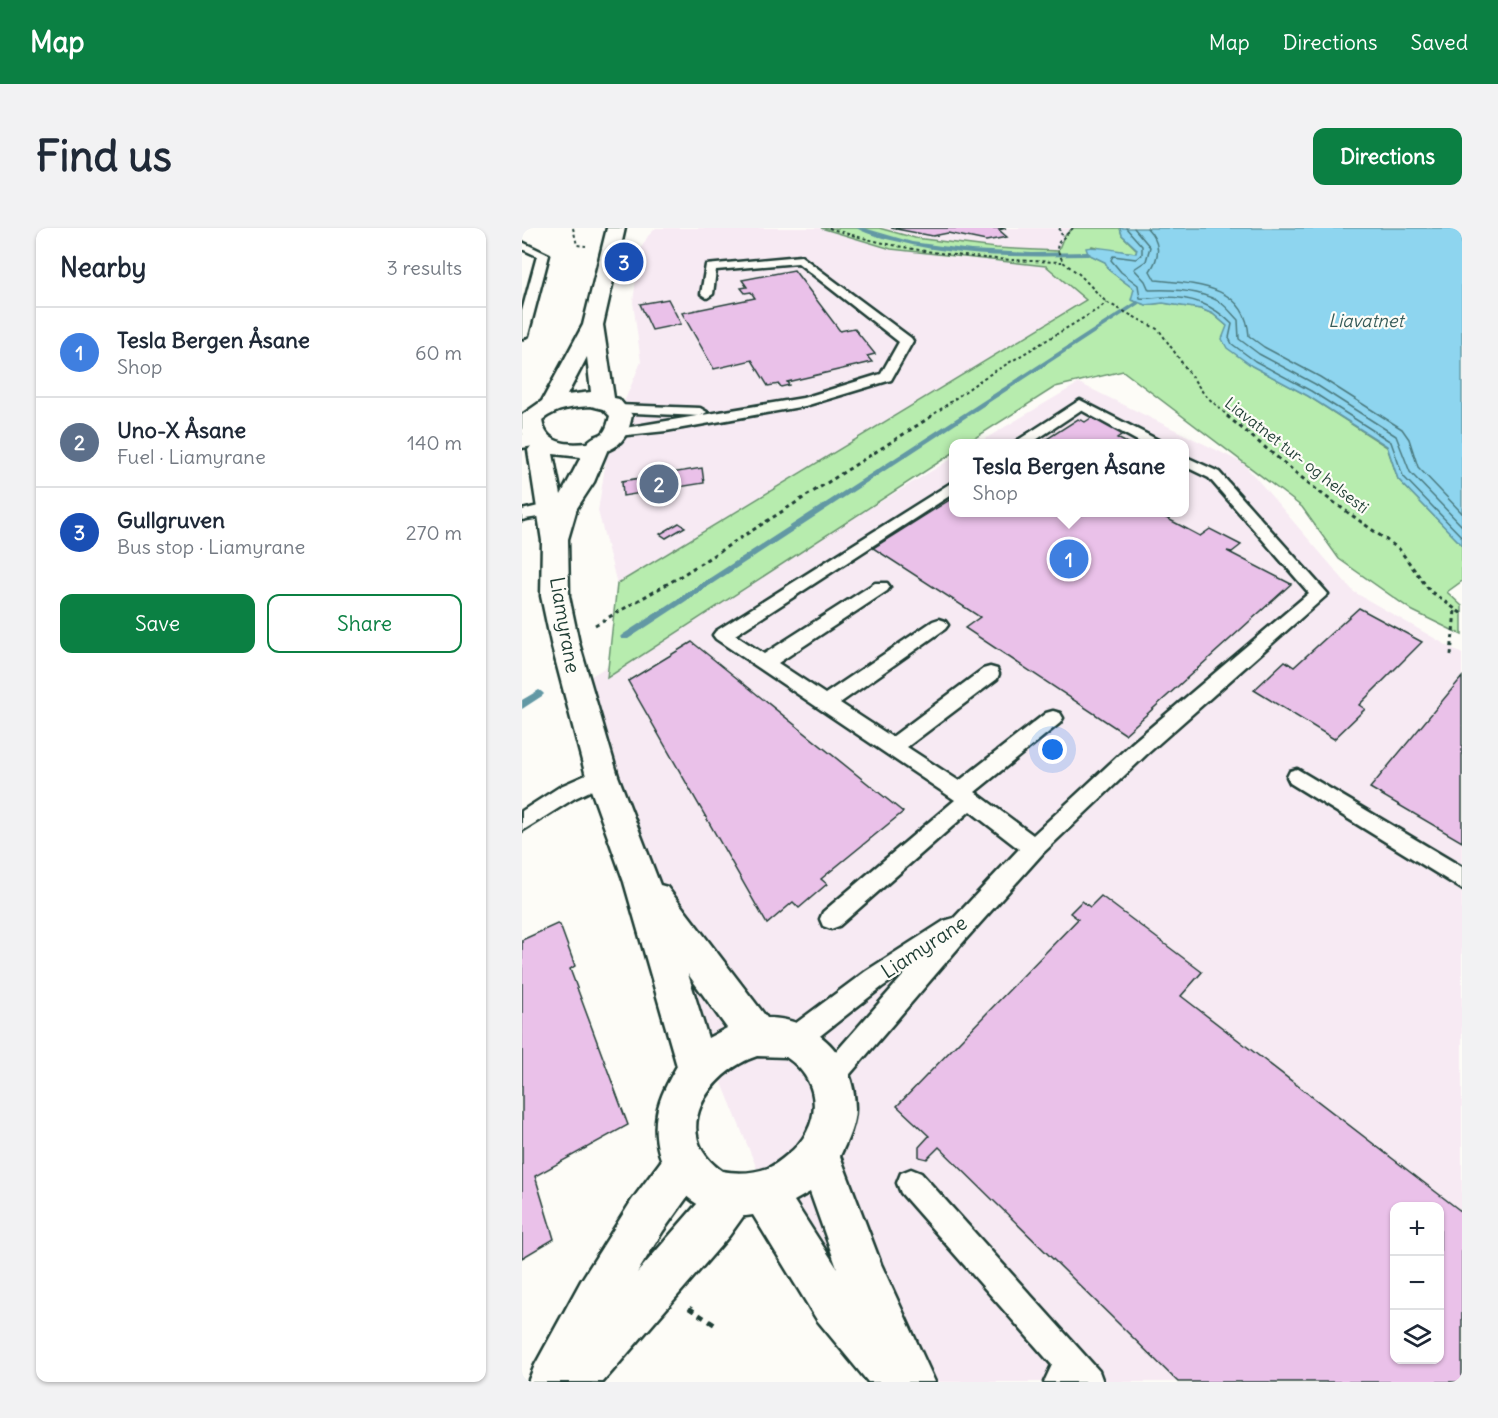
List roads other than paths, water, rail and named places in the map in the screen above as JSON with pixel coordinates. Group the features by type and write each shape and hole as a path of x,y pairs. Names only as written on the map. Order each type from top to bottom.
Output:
{"main road":[{"path":"606,438 569,452 529,444 522,434 523,427 537,411 593,325 616,228"},
{"path":"558,508 582,482 606,438 621,421 610,405 593,325"},
{"path":"537,411 578,399 610,405"},
{"name":"Liamyrane","path":"529,444 558,508 555,541 555,596 562,632 602,776 642,882 698,1069"},
{"name":"Liamyrane","path":"642,882 775,1039"},
{"path":"571,1382 631,1312 698,1240 748,1194 794,1179 818,1155 834,1116 835,1096 830,1078 816,1055 775,1039 722,1049 698,1069 686,1087 676,1116 676,1136 685,1164 704,1185 748,1194 833,1304 900,1382"},
{"path":"818,1155 862,1274 911,1382"},
{"path":"552,1382 619,1260 661,1193 685,1164"}],"lane":[{"path":"522,245 543,255 522,335"},
{"path":"606,438 805,402 886,377 906,340 801,259 710,267 707,294"},
{"path":"1027,439 1080,404 1146,439"},
{"path":"610,405 687,412 749,411"},
{"path":"972,914 1082,800 1319,594 1214,475 1189,462"},
{"path":"949,489 722,635 965,795 1034,848"},
{"path":"522,515 558,508"},
{"path":"764,663 881,587"},
{"path":"826,703 939,625"},
{"path":"893,747 990,674"},
{"path":"831,919 965,795 1053,718"},
{"path":"522,822 568,792 602,776"},
{"path":"1297,777 1462,879"},
{"name":"Liamyrane","path":"775,1039 874,979 972,914"},
{"name":"Liamyrane","path":"830,1078 972,914"},
{"path":"911,1183 1073,1376"}],"water":[{"name":"Liavatnet","path":"1120,228 1462,228 1462,545 1398,479 1387,446 1308,396 1252,366 1227,348 1222,339 1227,326 1213,314 1201,309 1163,303 1146,305 1131,300 1134,289 1110,271 1105,262 1088,254 1086,248 1136,253 1137,249 1122,235"}],"waterway":[{"path":"859,228 884,237 941,249 1002,254 1088,254"},
{"path":"625,637 1137,303"},
{"path":"522,705 539,694"}],"place":[{"name":"Gullgruven","path":"624,262"},
{"name":"Uno-X Åsane","path":"659,484"},
{"name":"Tesla Bergen Åsane","path":"1069,559"}]}
